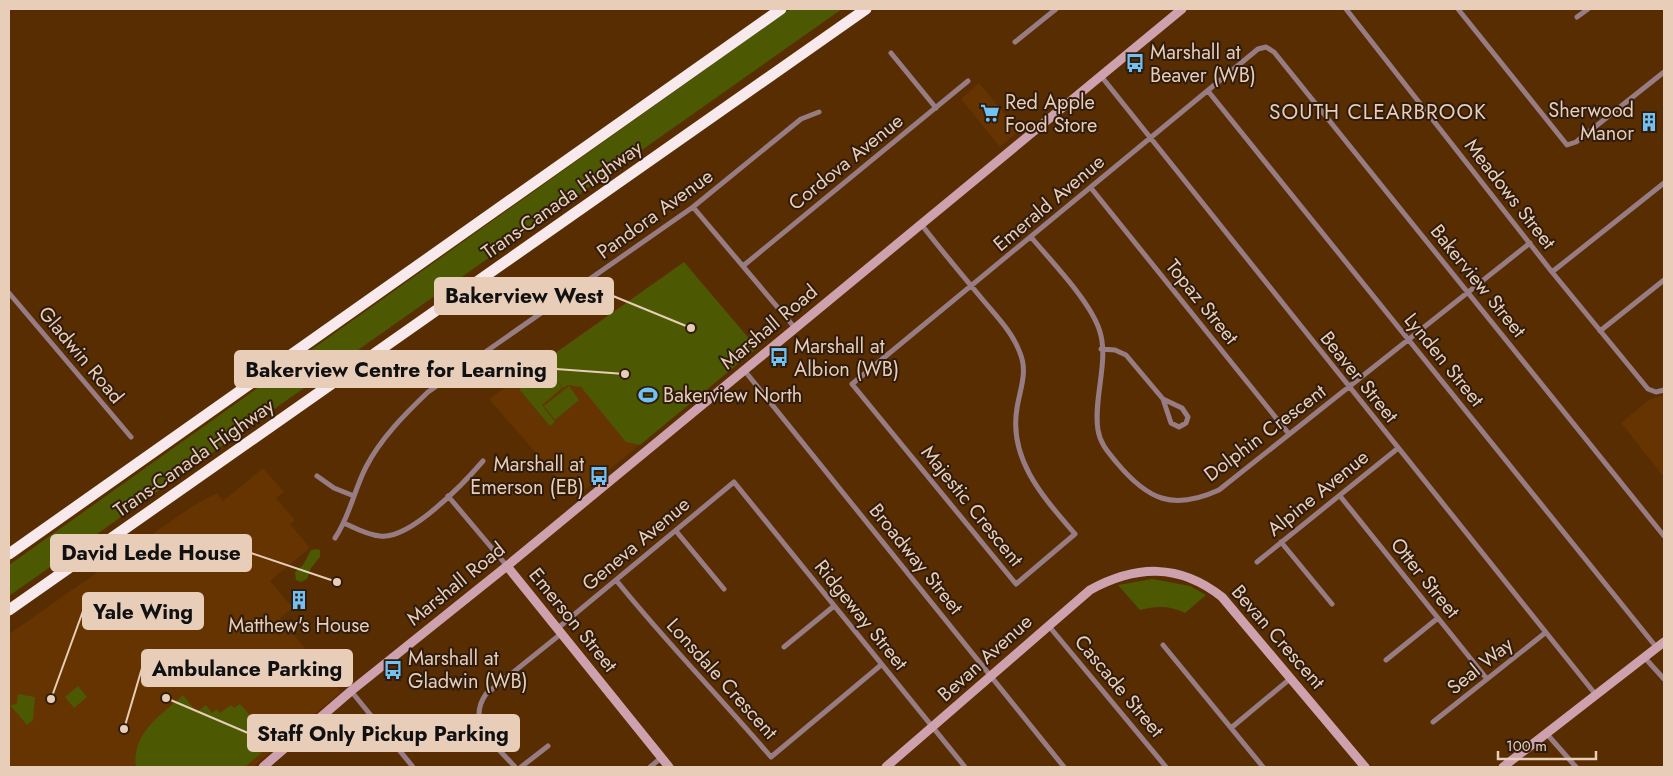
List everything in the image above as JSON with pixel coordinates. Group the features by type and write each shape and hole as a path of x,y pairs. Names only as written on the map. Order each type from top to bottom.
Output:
{"highway":[{"name":"Trans-Canada Highway","path":"9,554 781,9"},
{"name":"Trans-Canada Highway","path":"9,610 866,9"}],"main road":[{"name":"Marshall Road","path":"263,767 351,691 507,566 1182,9"},
{"name":"Emerson Street","path":"507,566 669,767"},
{"name":"Bevan Crescent","path":"1111,579 1131,573 1152,570 1173,573 1204,584 1230,604 1365,767"},
{"name":"Bevan Avenue","path":"886,767 933,728 1048,625 1090,590 1111,579"},
{"path":"1503,767 1660,645"}],"street":[{"path":"1015,42 1056,9"},
{"name":"Meadows Street","path":"1346,9 1552,272 1648,389 1656,392 1664,390"},
{"path":"1458,9 1567,145 1576,142 1664,72"},
{"path":"1577,18 1588,9"},
{"name":"Emerald Avenue","path":"852,384 972,287 1258,49 1266,47"},
{"name":"Bakerview Street","path":"1266,47 1274,52 1664,536"},
{"path":"891,53 936,108"},
{"name":"Beaver Street","path":"1101,76 1149,139 1596,695"},
{"name":"Cordova Avenue","path":"743,266 968,81"},
{"name":"Lynden Street","path":"1208,91 1409,340 1660,645"},
{"name":"Pandora Avenue","path":"335,538 344,523 365,468 376,450 405,414 428,392 693,207 801,119 819,112"},
{"path":"1552,272 1664,183"},
{"name":"Topaz Street","path":"1091,188 1289,434"},
{"path":"693,207 795,328"},
{"name":"Majestic Crescent","path":"852,384 1016,584 1075,534 1036,488 1022,461 1017,433 1016,410 1024,376 1021,355 1013,336 920,224"},
{"name":"Dolphin Crescent","path":"1031,237 1092,312 1101,332 1102,349 1098,409 1100,439 1132,481 1153,496 1177,502 1199,499 1219,490 1530,243"},
{"path":"1600,331 1664,280"},
{"name":"Gladwin Road","path":"9,293 131,437"},
{"path":"1102,349 1115,350 1126,355 1163,399 1185,412 1188,417 1182,426 1175,426 1171,423 1163,399"},
{"name":"Broadway Street","path":"744,370 1064,767"},
{"name":"Alpine Avenue","path":"1257,562 1398,448"},
{"path":"344,523 380,536 396,535 411,526 448,496 482,461"},
{"path":"317,476 334,488 354,496"},
{"name":"Geneva Avenue","path":"514,767 479,724 478,710 486,694 616,580 734,482"},
{"name":"Ridgeway Street","path":"734,482 965,767"},
{"name":"Emerson Street","path":"448,496 507,566"},
{"name":"Otter Street","path":"1340,496 1487,679"},
{"path":"676,530 724,588"},
{"path":"1281,542 1332,604"},
{"name":"Lonsdale Crescent","path":"616,580 670,645 723,700 771,757 881,664"},
{"path":"784,647 834,606"},
{"path":"1386,660 1438,618"},
{"name":"Cascade Street","path":"1048,625 1166,767"},
{"name":"Seal Way","path":"1433,722 1545,633"},
{"path":"1164,645 1263,767"},
{"path":"1645,658 1664,679"},
{"path":"1231,728 1291,678"},
{"path":"351,691 413,767"},
{"path":"1546,733 1576,767"},
{"path":"521,767 548,746"},
{"path":"650,767 661,758"}],"shaded area":[{"path":"979,83 1019,131 1000,147 961,99"},
{"path":"684,262 757,348 575,498 489,399"},
{"path":"1664,395 1664,477 1621,423 1649,400"},
{"path":"263,468 284,492 276,498 295,520 290,524 310,548 270,581 293,608 280,618 341,692 253,767 9,767 9,634 191,507 217,493 223,501"}],"green space":[{"path":"790,9 842,9 9,596 9,565"},
{"path":"684,262 757,348 640,445 626,442 581,387 568,385 563,388 554,377 562,388 542,405 555,422 550,426 519,389 544,371 551,373 543,362"},
{"path":"569,386 579,400 555,420 544,406"},
{"path":"311,550 320,550 320,557 311,568 307,579 301,582 296,580 295,572 303,565"},
{"path":"1152,579 1190,586 1206,595 1185,613 1162,607 1140,610 1118,585"},
{"path":"78,686 87,697 74,708 65,697"},
{"path":"18,694 35,697 33,720 27,725 10,705 17,704"},
{"path":"183,695 197,712 206,705 212,713 217,709 220,713 231,705 234,708 240,704 274,742 245,767 136,767 138,745 143,735 157,718"}],"place":[{"name":"Marshall at Beaver (WB)","path":"1135,63"},
{"name":"Red Apple Food Store","path":"990,113"},
{"name":"Sherwood Manor","path":"1649,122"},
{"name":"Bakerview West","path":"691,328"},
{"name":"Marshall at Albion (WB)","path":"779,357"},
{"name":"Bakerview Centre for Learning","path":"625,374"},
{"name":"Bakerview North","path":"648,395"},
{"name":"Marshall at Emerson (EB)","path":"599,476"},
{"name":"David Lede House","path":"337,582"},
{"name":"Matthew's House","path":"299,600"},
{"name":"Marshall at Gladwin (WB)","path":"393,670"},
{"name":"Staff Only Pickup Parking","path":"166,698"},
{"name":"Yale Wing","path":"51,699"},
{"name":"Ambulance Parking","path":"124,729"}],"district":[{"name":"SOUTH CLEARBROOK","path":"1378,112"}]}
